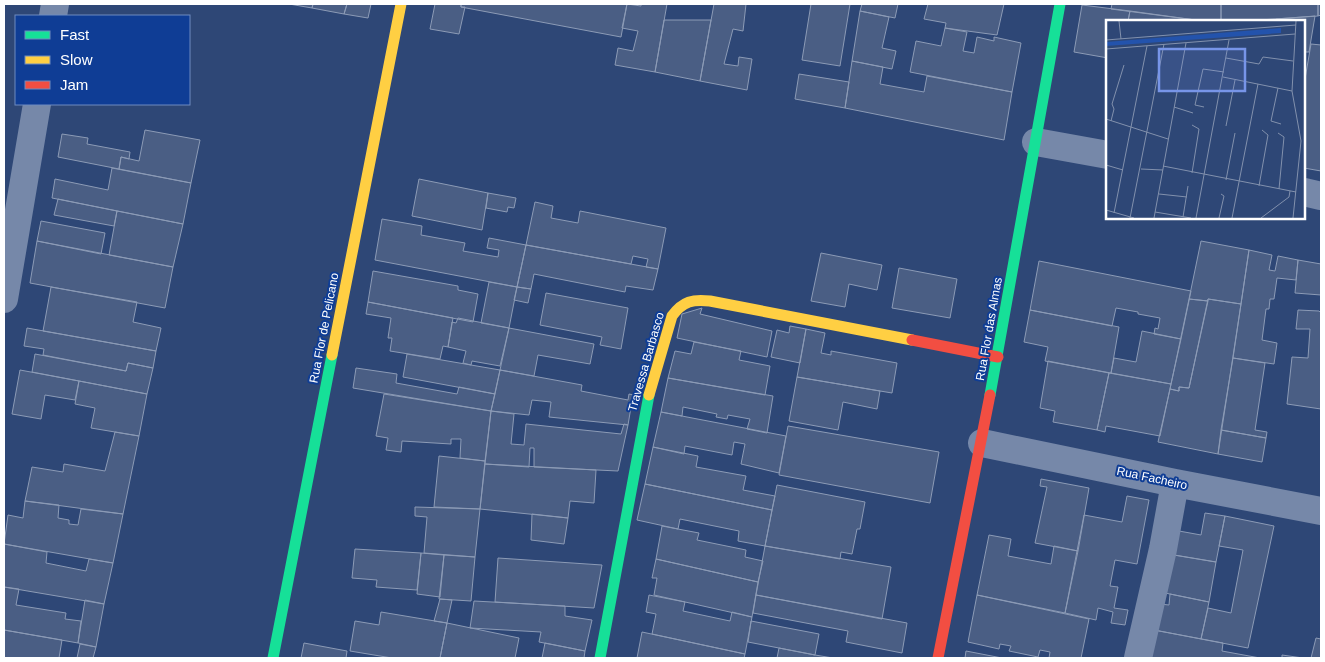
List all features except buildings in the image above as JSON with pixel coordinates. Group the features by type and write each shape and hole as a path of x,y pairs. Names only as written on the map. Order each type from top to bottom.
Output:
{"street":[{"name":"Rua Flor de Pelicano","path":"273,658 401,4"},
{"name":"Rua Flor das Almas","path":"938,658 982,443 1060,4"},
{"path":"4,299 37,105"},
{"path":"1036,142 1106,155"},
{"path":"1305,192 1321,196"},
{"name":"Travessa Barbasco","path":"600,658 648,399 672,316 678,306 687,301 710,301 998,357"},
{"name":"Rua Facheiro","path":"982,443 1321,511"},
{"path":"1138,658 1176,483"}],"traffic: fast":[{"path":"990,395 1060,4"},
{"path":"273,658 332,355"},
{"path":"600,658 649,395"}],"traffic: slow":[{"path":"332,355 401,4"},
{"path":"649,395 672,316 684,304 693,301 710,301 912,340"}],"traffic: jam":[{"path":"912,340 998,357"},
{"path":"938,658 990,395"}]}
